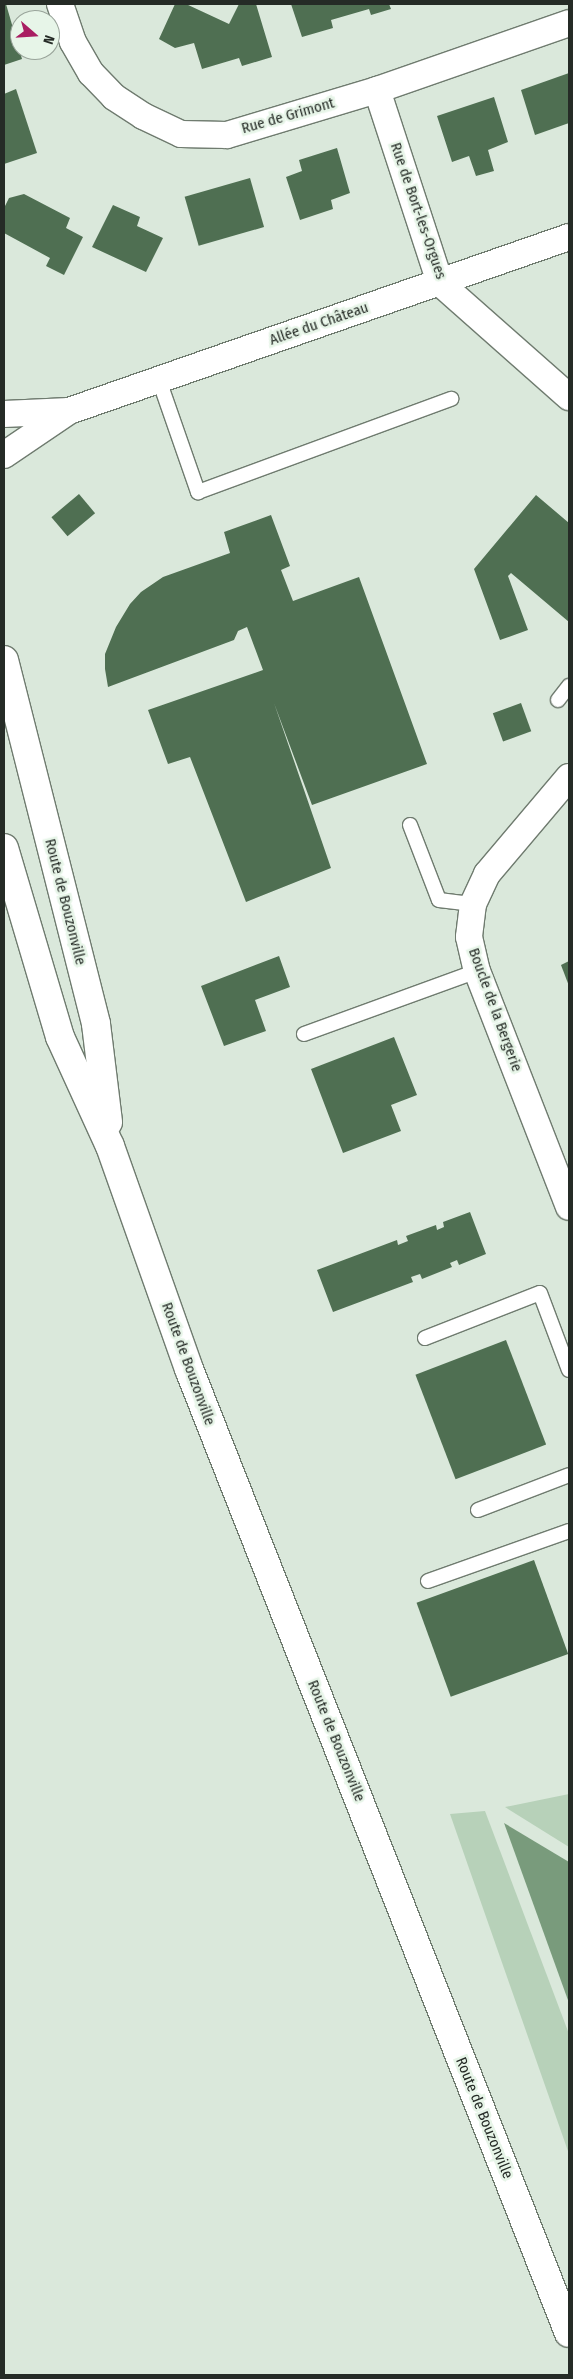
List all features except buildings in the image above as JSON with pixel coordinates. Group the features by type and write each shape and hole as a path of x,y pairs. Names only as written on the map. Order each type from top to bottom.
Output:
{"main road":[{"name":"Route de Bouzonville","path":"4,660 96,1024 110,1146"},
{"name":"Route de Bouzonville","path":"4,848 60,1037 110,1146 189,1369 569,2333"}],"street":[{"name":"Rue de Grimont","path":"60,4 73,42 91,72 114,97 143,116 181,134 227,135 377,90 569,24"},
{"name":"Rue de Bort-les-Orgues","path":"377,90 440,283 569,397"},
{"name":"Allée du Château","path":"4,455 69,411 569,237"},
{"name":"Allée du Château","path":"4,414 69,411"},
{"name":"Boucle de la Bergerie","path":"569,777 487,874 473,904 469,938 477,971 569,1207"}],"lane":[{"path":"159,380 198,492 451,399"},
{"path":"558,700 569,686"},
{"path":"410,825 438,900 473,904"},
{"path":"304,1034 477,971"},
{"path":"425,1338 540,1294 569,1370"},
{"path":"478,1510 569,1475"},
{"path":"428,1581 569,1531"}],"shaded area":[{"path":"569,1794 569,1847 505,1807"},
{"path":"485,1811 569,2034 569,2154 450,1814"},
{"path":"504,1823 569,1862 569,2003"}]}
